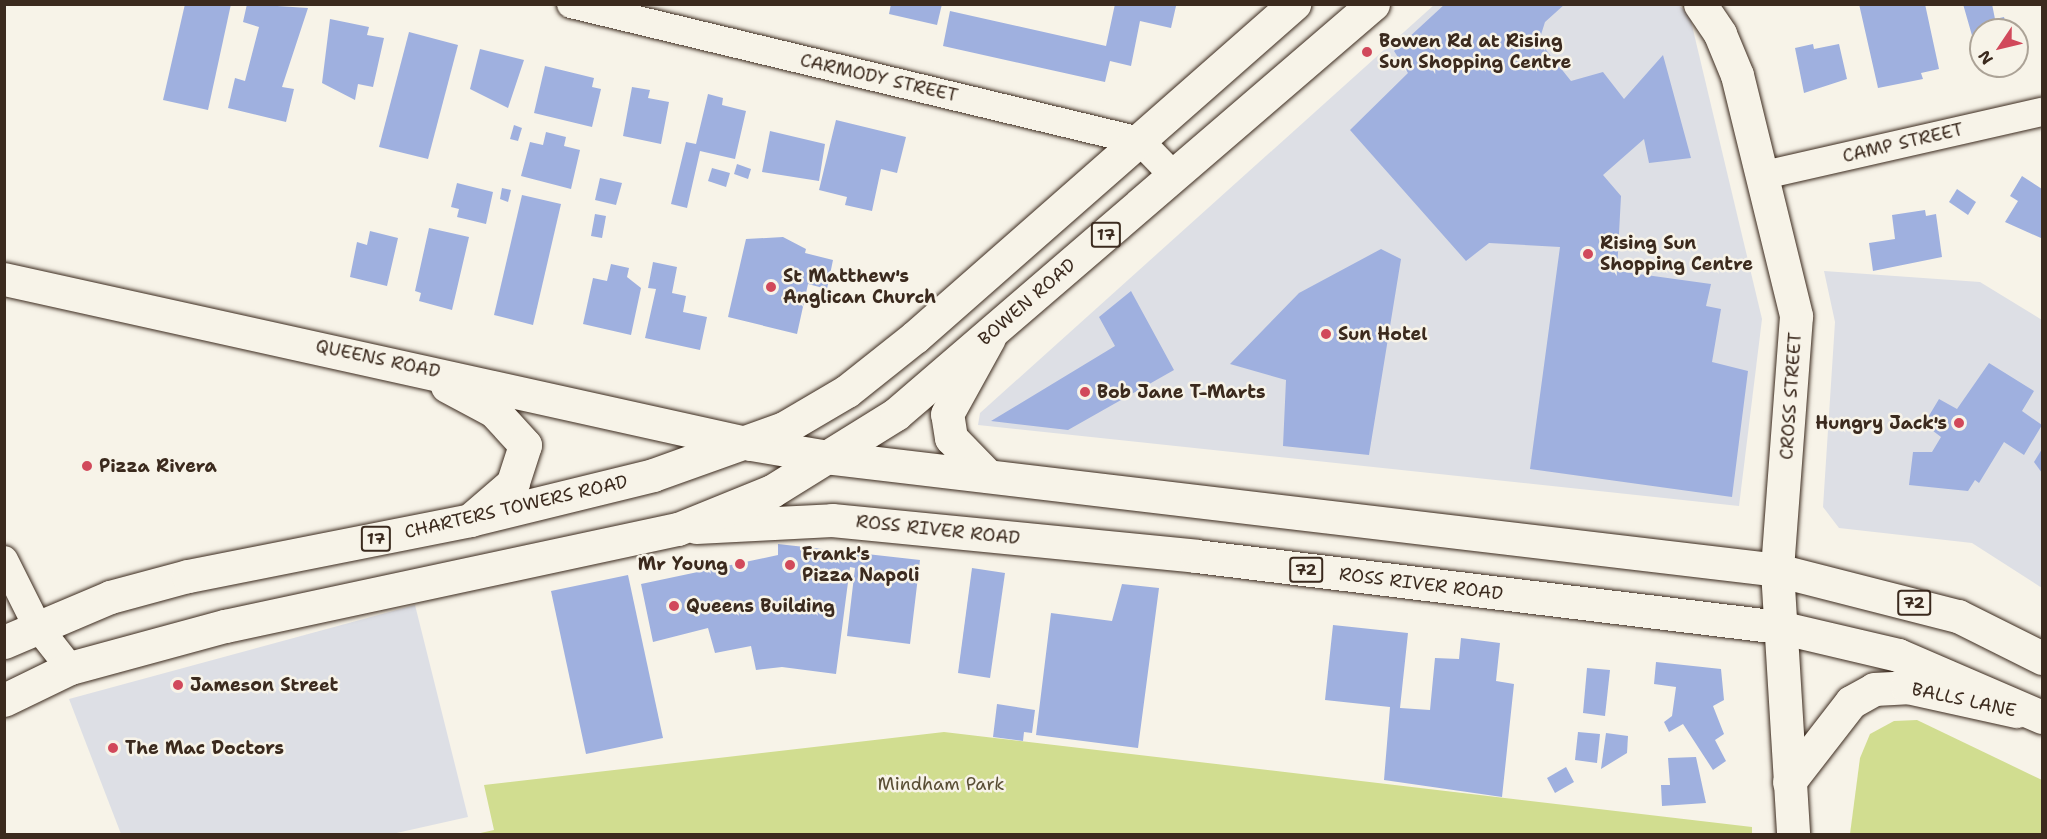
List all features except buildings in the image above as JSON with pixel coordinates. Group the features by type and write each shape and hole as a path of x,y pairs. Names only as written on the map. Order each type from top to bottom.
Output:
{"main road":[{"name":"17","path":"751,444 847,391 1140,141 1294,4"},
{"name":"BOWEN ROAD","path":"678,529 746,504 834,458 896,414 1373,4"},
{"name":"CROSS STREET","path":"1700,4 1728,50 1751,119"},
{"name":"CROSS STREET","path":"1727,4 1797,335 1777,570"},
{"name":"QUEENS ROAD","path":"4,279 402,364 751,444"},
{"path":"988,476 951,438 947,414 992,333"},
{"path":"402,364 494,411 521,436 526,454 519,475 470,520"},
{"path":"751,444 834,458"},
{"name":"CHARTERS TOWERS ROAD","path":"4,642 37,626 188,576 470,520 665,472 751,444"},
{"name":"72","path":"834,458 1777,570 1958,616 2043,658"},
{"name":"ROSS RIVER ROAD","path":"678,529 832,520 1196,556 1779,627 1898,655 2040,716"},
{"name":"17","path":"4,700 70,668 225,626 678,529"},
{"path":"1777,570 1793,834"},
{"name":"BALLS LANE","path":"1789,782 1851,702 1874,689 1907,687 2040,716"}],"street":[{"name":"CARMODY STREET","path":"571,4 1140,141"},
{"name":"CAMP STREET","path":"1764,175 2043,112"},
{"path":"1140,141 1174,176"},
{"path":"4,560 37,626 70,668"}],"shaded area":[{"name":"Rising Sun Shopping Centre","path":"1678,4 1690,17 1762,319 1739,506 978,425 980,413 1434,5"},
{"path":"1824,271 1980,282 2042,320 2042,588 1972,543 1839,528 1823,507 1835,322"},
{"path":"415,605 468,817 392,834 121,834 69,699"}],"green space":[{"path":"1917,720 2042,780 2042,834 1850,834 1860,758 1870,734 1894,721"},
{"name":"Mindham Park","path":"944,732 1752,827 1752,834 476,834 494,830 484,785"}],"place":[{"name":"Bowen Rd at Rising Sun Shopping Centre","path":"1367,52"},
{"name":"Rising Sun Shopping Centre","path":"1588,254"},
{"name":"St Matthew's Anglican Church","path":"771,287"},
{"name":"Sun Hotel","path":"1326,334"},
{"name":"Bob Jane T-Marts","path":"1085,392"},
{"name":"Hungry Jack's","path":"1959,423"},
{"name":"Pizza Rivera","path":"87,466"},
{"name":"Mr Young","path":"740,564"},
{"name":"Frank's Pizza Napoli","path":"790,565"},
{"name":"Queens Building","path":"674,606"},
{"name":"Jameson Street","path":"178,685"},
{"name":"The Mac Doctors","path":"113,748"}]}
